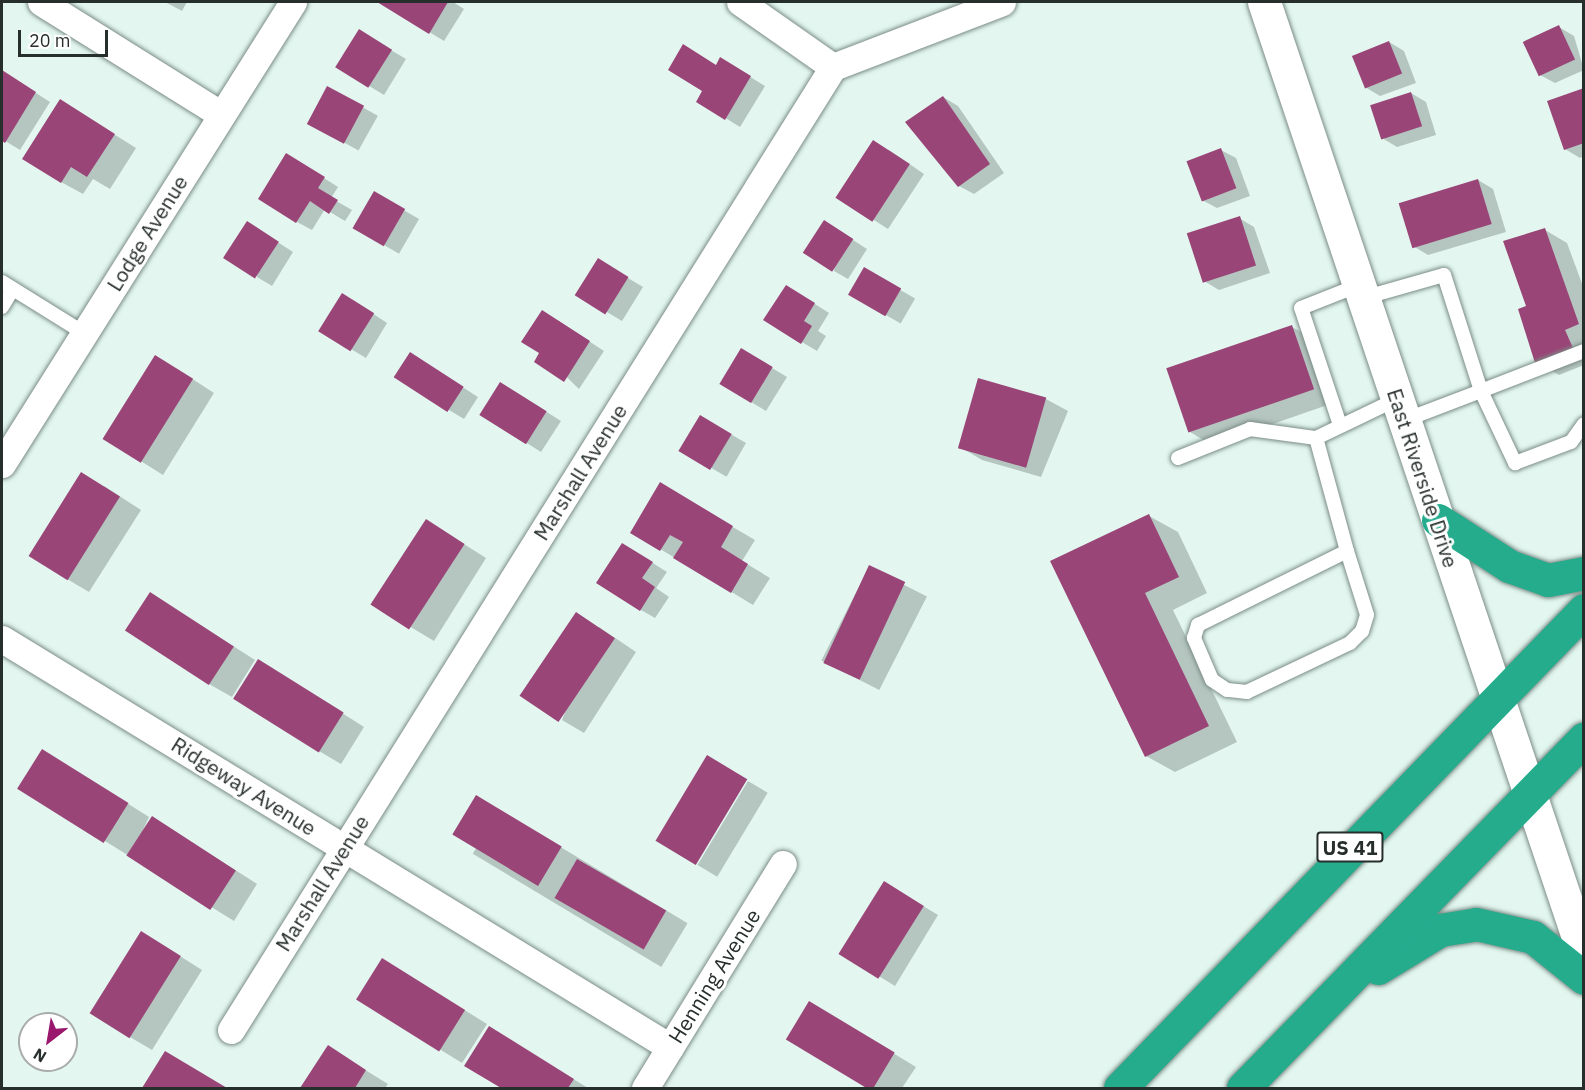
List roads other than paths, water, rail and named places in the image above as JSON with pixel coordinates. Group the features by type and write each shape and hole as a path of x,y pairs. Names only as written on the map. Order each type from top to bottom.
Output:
{"highway":[{"path":"1438,520 1509,566 1548,580 1584,573"},
{"name":"US 41","path":"1120,1089 1494,700 1584,610"},
{"path":"1243,1089 1304,1023 1584,739"},
{"path":"1304,1023 1408,946 1454,926 1517,931 1556,952 1584,978"}],"street":[{"path":"41,2 222,115"},
{"name":"Lodge Avenue","path":"3,459 293,2"},
{"path":"740,2 833,67 1002,2"},
{"name":"East Riverside Drive","path":"1264,2 1438,520 1494,700 1584,955"},
{"name":"Marshall Avenue","path":"231,1030 833,67"},
{"name":"Ridgeway Avenue","path":"2,639 670,1047"},
{"name":"Henning Avenue","path":"645,1089 783,864"}],"lane":[{"path":"1340,425 1301,309 1361,291 1444,275 1481,391 1515,463 1571,442 1584,424"},
{"path":"2,307 7,285 84,333"},
{"path":"1178,458 1250,429 1316,438 1340,425 1481,391 1584,351"},
{"path":"1316,438 1367,615 1362,631 1350,643 1247,692 1227,690 1212,680 1194,638 1198,626 1347,552"}]}
